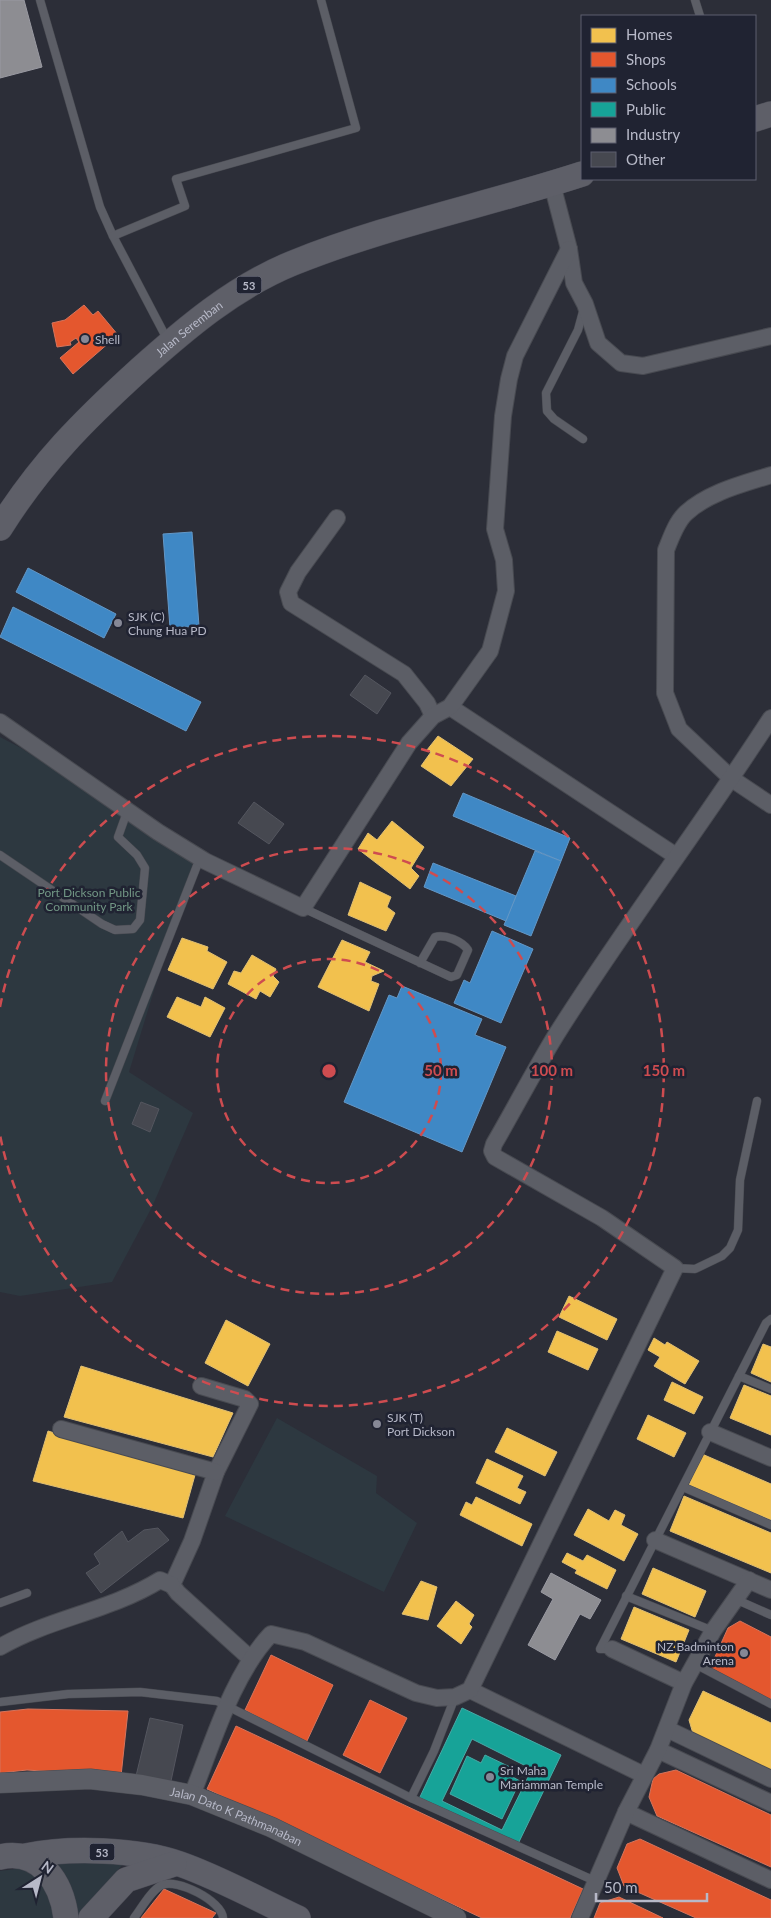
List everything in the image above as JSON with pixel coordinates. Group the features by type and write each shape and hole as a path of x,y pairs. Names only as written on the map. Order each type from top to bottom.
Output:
{"main road":[{"path":"756,120 771,114"},
{"name":"Jalan Seremban","path":"0,528 45,462 114,392 169,343 209,311 246,286 292,263 375,235 581,174"},
{"name":"53","path":"26,1856 54,1850 122,1853 178,1863 298,1918"},
{"path":"0,1858 10,1855 26,1856 51,1876 61,1891 66,1918"},
{"path":"91,1918 126,1880 178,1863"},
{"path":"104,1918 122,1895 145,1873"}],"street":[{"path":"552,184 569,249 574,283 585,304 598,343 621,364 644,366 771,336"},
{"path":"0,722 127,812 200,858 303,908 409,743 433,716 450,706 490,651 506,591 504,560 495,528 503,416 515,356 569,249"},
{"path":"771,475 727,489 697,505 685,514 674,530 666,550 665,692 679,729 732,779 771,805"},
{"path":"337,518 298,572 288,592 291,603 404,674 428,703 433,716"},
{"path":"450,706 676,856"},
{"path":"192,1795 227,1707 258,1648 271,1634 287,1636 305,1642 416,1693 437,1698 454,1697 470,1690 675,1268 602,1218 495,1157 492,1151 556,1036 676,856 732,779 771,718"},
{"path":"172,1585 192,1541 216,1472 250,1404 245,1399 201,1386"},
{"path":"61,1429 216,1472"},
{"path":"710,1432 771,1458"},
{"path":"655,1540 771,1590"},
{"path":"0,1647 15,1638 106,1607 160,1580 172,1585 178,1593 252,1659"},
{"path":"580,1918 626,1812 658,1750 684,1683 714,1631 749,1580"},
{"path":"612,1649 684,1683"},
{"path":"470,1690 644,1775"},
{"path":"667,1729 771,1779"},
{"path":"658,1750 771,1803"},
{"name":"Jalan Dato K Pathmanaban","path":"0,1782 90,1779 142,1785 192,1795 271,1827 456,1918"},
{"path":"626,1812 771,1880"}],"lane":[{"path":"40,0 100,207 113,236 169,343"},
{"path":"113,236 185,206 176,179 356,128 321,0"},
{"path":"695,0 700,15"},
{"path":"583,439 554,419 547,411 546,393 578,330 585,304"},
{"path":"0,856 102,924 115,930 133,929 140,920 145,868 137,855 118,837 127,812"},
{"path":"105,1101 200,858"},
{"path":"303,908 420,963 452,977 457,975 468,950 464,945 441,935 435,937 420,963"},
{"path":"675,1268 695,1269 722,1256 730,1248 738,1230 740,1180 757,1101"},
{"path":"612,1649 600,1649 766,1323 771,1319"},
{"path":"739,1376 771,1389"},
{"path":"683,1486 771,1525"},
{"path":"0,1603 27,1593"},
{"path":"626,1596 714,1631"},
{"path":"735,1599 771,1616"},
{"path":"695,1664 771,1704"},
{"path":"0,1702 68,1694 140,1692 217,1701 412,1798 595,1881"},
{"path":"412,1798 434,1751 454,1697"},
{"path":"134,1918 159,1886 167,1883 192,1891 213,1901 222,1911 223,1918"}],"green space":[{"name":"Port Dickson Public Community Park","path":"0,737 21,748 194,860 129,1072 193,1113 152,1207 112,1282 20,1296 0,1292"},
{"path":"277,1418 377,1476 376,1493 417,1523 384,1592 225,1516"},
{"path":"117,1861 122,1865 80,1918 75,1918 53,1862"},
{"path":"23,1868 46,1883 55,1918 0,1918 0,1871"}],"building: Homes":[{"path":"438,736 473,759 451,786 421,766 431,752 427,750"},
{"path":"392,821 424,847 411,868 419,876 410,889 358,849 368,833 377,840"},
{"path":"360,882 391,897 387,907 395,913 386,931 348,915"},
{"path":"182,938 208,947 207,951 227,962 213,989 168,970"},
{"path":"342,940 370,952 365,962 384,971 372,976 371,981 379,984 369,1011 318,987"},
{"path":"252,955 276,969 273,976 279,982 270,997 260,991 256,999 228,984 234,971 241,973"},
{"path":"177,997 201,1007 205,997 225,1008 210,1037 167,1017"},
{"path":"569,1296 617,1319 607,1340 559,1317"},
{"path":"226,1320 270,1344 248,1386 205,1363"},
{"path":"557,1331 598,1349 588,1370 548,1352"},
{"path":"654,1338 665,1345 667,1342 699,1361 685,1384 654,1366 660,1357 648,1350"},
{"path":"763,1344 771,1347 771,1382 751,1373"},
{"path":"81,1366 233,1413 213,1457 64,1417"},
{"path":"672,1382 703,1397 694,1414 664,1400"},
{"path":"744,1385 771,1396 771,1435 730,1418"},
{"path":"648,1415 686,1433 674,1457 637,1439"},
{"path":"507,1428 557,1452 545,1476 495,1452"},
{"path":"48,1431 195,1475 183,1518 33,1481"},
{"path":"702,1454 771,1484 771,1520 689,1485"},
{"path":"487,1459 523,1476 517,1488 526,1492 520,1504 476,1483"},
{"path":"684,1496 771,1533 771,1573 670,1531"},
{"path":"476,1497 532,1524 522,1546 460,1515 466,1502 472,1505"},
{"path":"588,1509 609,1521 615,1510 625,1515 621,1525 638,1534 624,1561 574,1535"},
{"path":"567,1553 583,1561 587,1555 616,1570 607,1589 575,1573 577,1570 562,1562"},
{"path":"653,1568 706,1591 695,1617 642,1594"},
{"path":"421,1581 437,1587 428,1620 402,1614"},
{"path":"456,1601 474,1615 469,1624 472,1627 461,1644 437,1626"},
{"path":"634,1607 689,1630 676,1662 621,1639"},
{"path":"703,1691 771,1723 771,1773 694,1737 689,1720"}],"building: Shops":[{"path":"84,305 93,315 98,311 118,335 73,374 60,358 79,342 76,338 70,342 71,345 57,347 52,323 65,320"},
{"name":"NZ Badminton Arena","path":"740,1621 771,1637 771,1700 709,1670 728,1628"},
{"path":"271,1655 333,1685 306,1743 245,1710"},
{"path":"370,1700 407,1718 380,1773 343,1755"},
{"path":"28,1709 128,1711 121,1776 27,1770 0,1773 0,1712"},
{"path":"236,1726 583,1889 570,1918 482,1918 207,1789"},
{"path":"676,1770 771,1815 771,1867 657,1816 649,1797 653,1779 659,1774"},
{"path":"640,1839 771,1900 771,1918 696,1918 624,1886 617,1868 627,1844"},
{"path":"164,1889 216,1913 212,1918 141,1918"},
{"path":"619,1897 663,1918 594,1918 600,1903"}],"building: Schools":[{"path":"192,532 199,626 170,628 163,534"},
{"path":"28,568 116,614 104,638 16,592"},
{"path":"13,607 201,702 186,731 0,637"},
{"path":"463,793 570,838 561,861 453,816"},
{"path":"535,851 561,861 531,936 504,925"},
{"path":"433,863 516,896 506,921 424,887"},
{"path":"492,931 533,949 501,1023 454,1003 464,980 470,983"},
{"path":"402,986 482,1019 475,1035 506,1047 462,1152 344,1102 389,995 397,998"}],"building: Public":[{"path":"462,1708 561,1755 517,1846 419,1799","holes":["472,1739 532,1769 502,1830 442,1801"]},
{"path":"485,1755 510,1767 507,1774 520,1781 502,1819 450,1794 467,1756 481,1763"}],"building: Industry":[{"path":"0,0 24,0 42,67 0,78"},
{"path":"551,1573 601,1600 590,1619 580,1614 555,1660 528,1645 553,1599 541,1592"}],"building: Other":[{"path":"365,675 391,693 377,714 350,695"},
{"path":"254,802 284,824 269,844 238,823"},
{"path":"141,1102 159,1109 150,1132 132,1124"},
{"path":"158,1528 169,1540 101,1593 86,1573 100,1564 94,1554 122,1531 128,1542 144,1530"},
{"path":"150,1718 183,1725 171,1781 136,1776"}],"place":[{"name":"Shell","path":"85,339"},
{"name":"SJK (C) Chung Hua PD","path":"118,623"},
{"name":"SJK (T) Port Dickson","path":"377,1424"},
{"name":"NZ Badminton Arena","path":"744,1653"},
{"name":"Sri Maha Mariamman Temple","path":"490,1777"}]}
